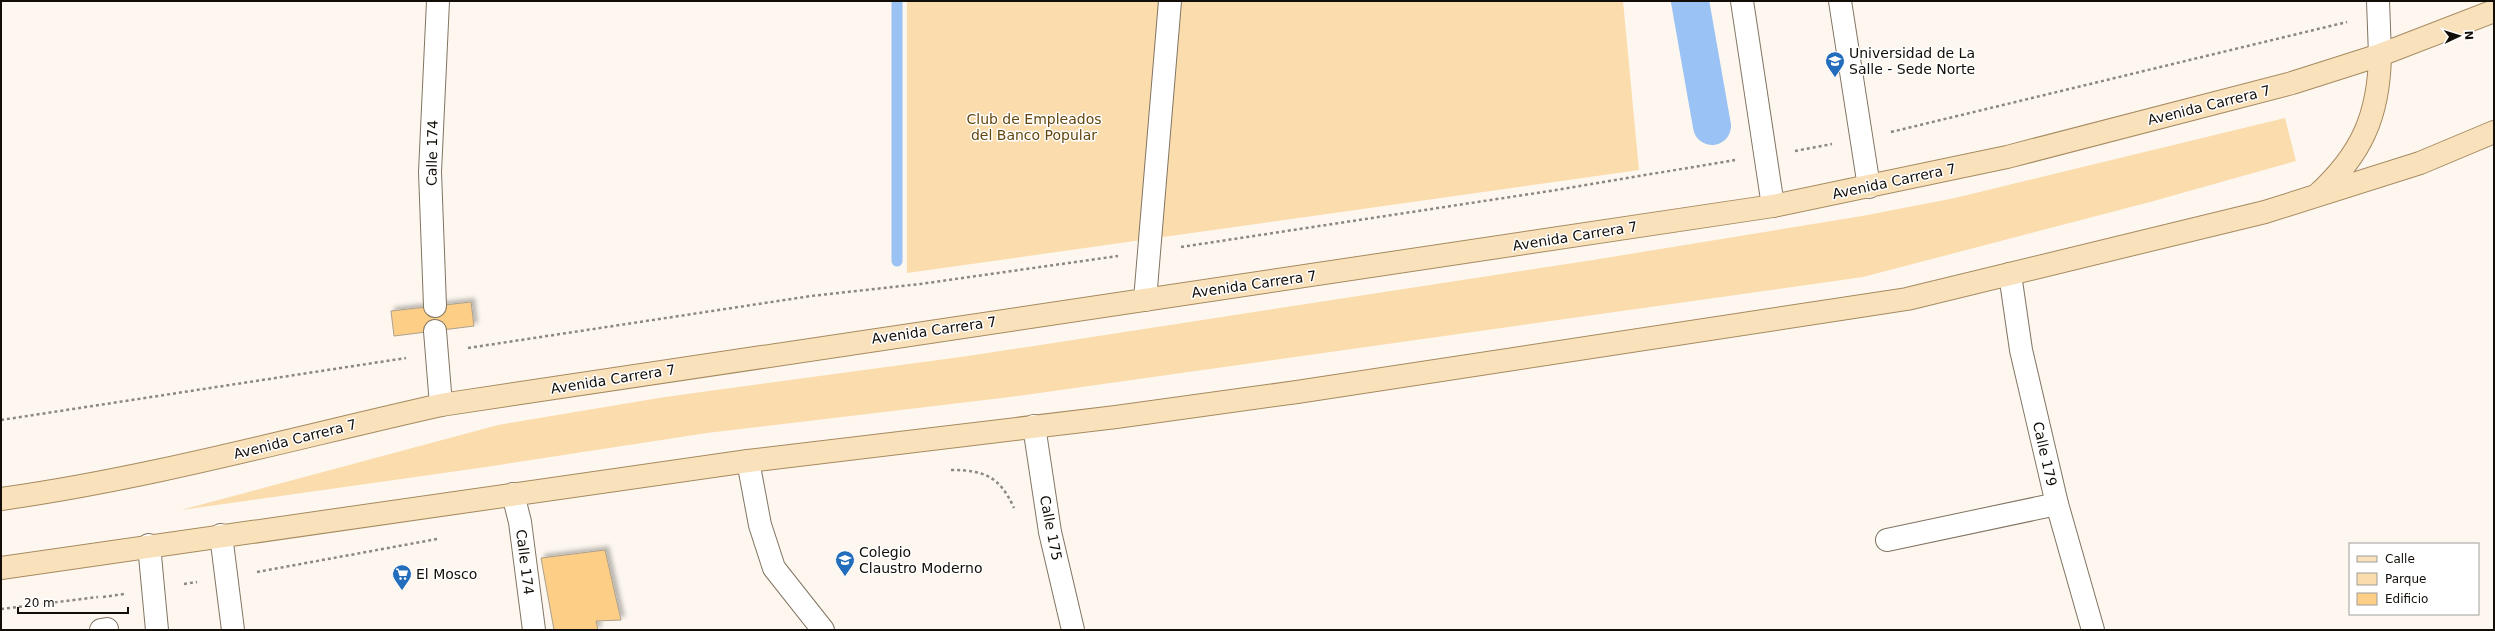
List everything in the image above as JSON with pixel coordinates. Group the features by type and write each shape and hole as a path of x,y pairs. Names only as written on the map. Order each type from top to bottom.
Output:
{"main road":[{"name":"Avenida Carrera 7","path":"1,499 100,483 194,464 319,432 441,405 1773,206 2007,157 2292,83 2380,55 2494,11"},
{"path":"2314,198 2335,179 2352,158 2365,135 2375,109 2380,83 2380,55"},
{"path":"1,568 149,545 748,462 1297,392 1505,359 1798,317 1907,299 2265,212 2314,198 2420,163 2494,132"}],"street":[{"name":"Calle 174","path":"434,306 430,172 438,1"},
{"path":"1145,300 1170,1"},
{"path":"1742,1 1773,206"},
{"path":"1840,1 1869,187"},
{"path":"2378,6 2380,55"},
{"name":"Calle 179","path":"2010,274 2021,350 2057,504 2093,630"},
{"path":"435,331 441,405"},
{"name":"Calle 175","path":"1034,426 1050,532 1073,630"},
{"path":"748,462 757,512 774,568 823,630"},
{"name":"Calle 174","path":"513,494 520,522 534,630"},
{"path":"1887,540 2057,504"},
{"path":"221,535 233,630"},
{"path":"149,545 157,630"}],"path":[{"path":"1,420 811,296 920,284 1289,232 1765,156 1861,139 2346,23 2378,6"},
{"path":"947,470 970,470 991,478 1005,489 1015,511"},
{"path":"1,609 153,590 443,537"}],"green space":[{"name":"Club de Empleados del Banco Popular","path":"907,1 1623,1 1639,170 907,273"},
{"path":"2285,118 2296,161 2150,202 1863,277 1010,397 707,433 486,467 181,510 498,425 665,397 968,356 1593,260 1862,216 1955,198"}],"building":[{"path":"471,302 474,326 394,336 391,311"},
{"path":"605,550 621,620 596,621 598,630 554,630 541,558"}],"waterway":[{"path":"897,1 897,261"},
{"path":"1690,1 1712,126"}],"place":[{"name":"Universidad de La Salle - Sede Norte","path":"1835,78"},
{"name":"Colegio Claustro Moderno","path":"845,577"},
{"name":"El Mosco","path":"402,591"}]}
